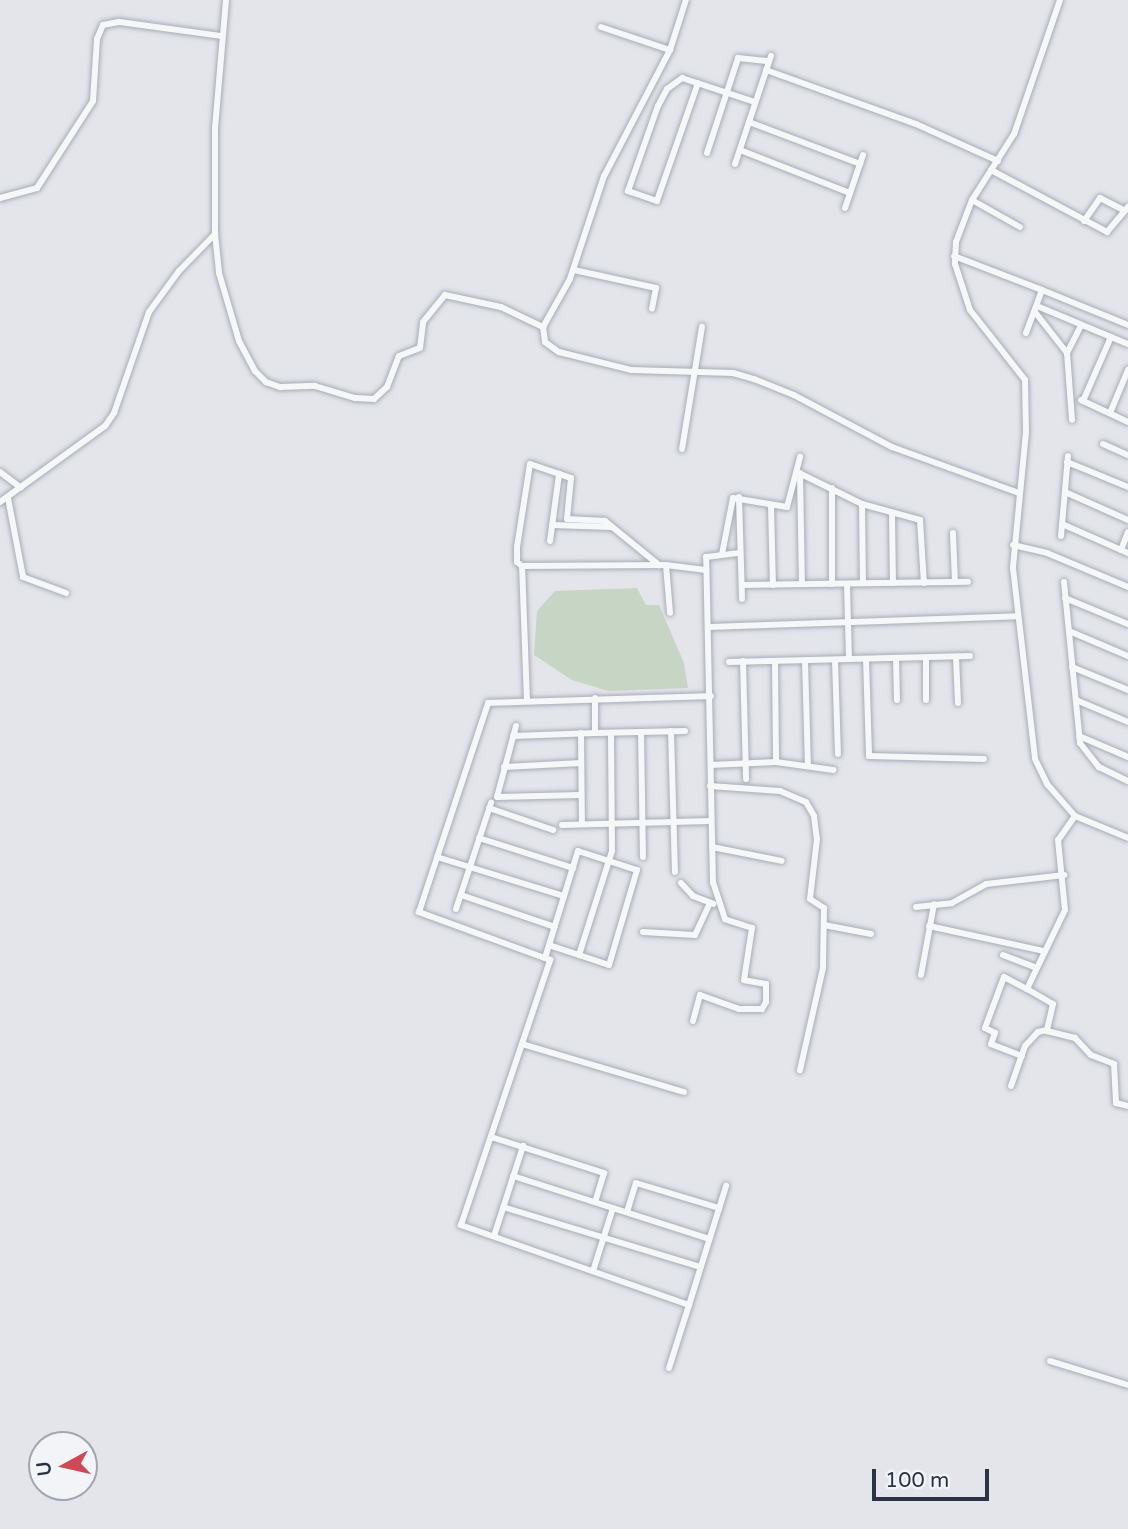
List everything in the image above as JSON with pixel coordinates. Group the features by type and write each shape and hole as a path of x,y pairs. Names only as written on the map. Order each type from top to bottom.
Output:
{"street":[{"path":"226,0 221,36 215,234 219,273 239,341 255,371 266,382 280,387 315,386 355,398 374,398 387,387 398,356 420,348 423,322 445,295 501,307 543,327"},
{"path":"686,0 670,50 604,176 574,270 543,327 545,342 559,352 631,370 733,373 774,387 891,447 1019,493"},
{"path":"1060,0 1023,111 998,161 973,200 955,256 965,300 1025,380 1027,414 1017,546 1018,617 1035,759 1047,783 1075,816 1128,838"},
{"path":"0,198 37,188 93,101 97,39 103,25 119,22 221,36"},
{"path":"601,27 670,50"},
{"path":"707,153 738,58 770,59 735,164"},
{"path":"766,70 916,124 998,161"},
{"path":"698,83 657,201 628,191 667,89 682,78 698,83 755,102"},
{"path":"749,122 860,164"},
{"path":"740,150 850,193"},
{"path":"845,208 863,155"},
{"path":"992,171 1084,221 1108,232 1126,209 1100,198 1084,221"},
{"path":"973,200 1020,227"},
{"path":"0,502 105,426 114,413 149,312 179,271 215,234"},
{"path":"955,256 966,258 1128,325"},
{"path":"574,270 656,288 652,309"},
{"path":"1026,333 1042,290"},
{"path":"1036,309 1128,344"},
{"path":"1036,309 1067,354 1074,396 1072,420"},
{"path":"1067,354 1081,325"},
{"path":"682,449 691,373 702,327"},
{"path":"1083,401 1111,337"},
{"path":"1110,413 1128,370"},
{"path":"1074,396 1128,422"},
{"path":"1103,444 1128,455"},
{"path":"800,457 802,584"},
{"path":"1061,536 1068,459 1128,487"},
{"path":"670,613 663,565 605,522 566,518 572,480 528,466 517,548 517,562 522,566 663,565 706,570"},
{"path":"0,472 21,488"},
{"path":"799,473 862,504 921,521 924,583"},
{"path":"722,554 733,498 771,505 788,505 799,473"},
{"path":"550,541 559,474"},
{"path":"832,488 832,584"},
{"path":"1065,492 1128,520"},
{"path":"8,498 23,577 65,593"},
{"path":"739,498 742,600"},
{"path":"862,504 863,583"},
{"path":"771,505 773,585"},
{"path":"892,514 893,583"},
{"path":"1062,524 1124,551 1128,532"},
{"path":"552,525 611,527"},
{"path":"953,533 955,582"},
{"path":"1017,546 1033,548 1127,584"},
{"path":"693,1021 700,995 739,1009 762,1009 766,1002 766,984 744,979 752,928 724,919 719,905 712,847 707,556 740,553"},
{"path":"522,566 527,701"},
{"path":"742,585 968,582"},
{"path":"1064,582 1079,736 1090,760 1128,781"},
{"path":"847,584 849,659"},
{"path":"1065,598 1128,624"},
{"path":"709,627 1018,617"},
{"path":"1069,631 1128,656"},
{"path":"729,662 970,656"},
{"path":"956,657 958,703"},
{"path":"926,658 926,700"},
{"path":"866,659 869,756 984,760"},
{"path":"896,659 897,700"},
{"path":"805,660 808,766"},
{"path":"835,660 838,754"},
{"path":"775,661 776,762"},
{"path":"743,662 746,779"},
{"path":"1072,667 1128,690"},
{"path":"689,1306 461,1225 550,960 419,912 487,704 595,698 711,696"},
{"path":"595,698 595,733"},
{"path":"1076,701 1128,722"},
{"path":"516,726 495,794 498,798 581,795"},
{"path":"671,731 675,872"},
{"path":"513,736 685,731"},
{"path":"641,732 643,857"},
{"path":"581,733 582,824"},
{"path":"579,955 608,861 613,824 611,733"},
{"path":"1079,736 1128,757"},
{"path":"711,765 776,762 833,771"},
{"path":"504,767 581,763"},
{"path":"710,786 780,791 806,802 817,831 810,899 823,906 824,925 817,1003 800,1070"},
{"path":"456,909 490,806 553,830"},
{"path":"1027,989 1066,910 1058,840 1075,816"},
{"path":"562,825 711,821"},
{"path":"479,838 573,868"},
{"path":"712,847 782,861"},
{"path":"545,958 549,945 555,927 578,851 637,870 609,965 549,945"},
{"path":"437,857 564,896"},
{"path":"916,907 957,901 965,892 986,884 1064,875"},
{"path":"681,883 693,896 719,905"},
{"path":"461,895 555,927"},
{"path":"643,932 695,935 710,903"},
{"path":"920,975 934,904"},
{"path":"824,925 872,934"},
{"path":"929,926 1044,951"},
{"path":"1003,955 1037,968"},
{"path":"1022,1056 991,1044 995,1033 985,1028 1004,977 1053,1004 1046,1030"},
{"path":"1011,1086 1022,1056 1037,1033 1046,1030 1075,1038 1091,1055 1114,1064 1116,1105 1128,1106"},
{"path":"522,1044 684,1092"},
{"path":"491,1136 604,1173 595,1202"},
{"path":"494,1236 523,1146"},
{"path":"513,1176 709,1239"},
{"path":"627,1212 636,1183 719,1208"},
{"path":"668,1368 726,1186"},
{"path":"503,1207 700,1267"},
{"path":"593,1271 613,1208"},
{"path":"1050,1362 1128,1385"}],"green space":[{"path":"637,588 646,605 659,605 684,663 688,688 608,691 572,680 534,655 537,611 555,591"}]}
